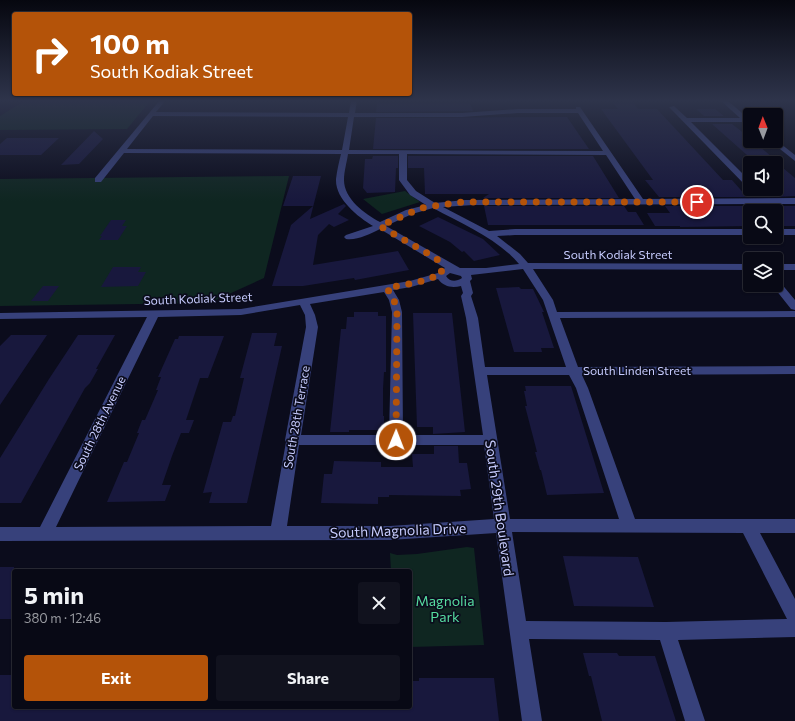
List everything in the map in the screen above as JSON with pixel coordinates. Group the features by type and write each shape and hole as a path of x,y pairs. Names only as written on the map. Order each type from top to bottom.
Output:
{"street":[{"path":"98,180 135,134"},
{"path":"348,134 340,180 343,192 358,210 380,226 444,262 462,276"},
{"path":"595,134 641,202"},
{"path":"698,134 743,178"},
{"path":"782,148 795,159"},
{"path":"120,152 608,152"},
{"path":"403,152 403,180 406,186 413,193 433,206 488,234 517,256 542,289 553,315 568,359 575,370 582,388 630,526"},
{"path":"762,196 767,201"},
{"path":"349,238 366,233 408,213 433,206 473,202 767,201 793,203"},
{"path":"488,234 515,232 743,232"},
{"path":"783,232 795,232"},
{"path":"438,260 445,278 461,294 466,296"},
{"name":"South Kodiak Street","path":"462,276 486,271 526,266 743,267"},
{"path":"783,267 795,267"},
{"path":"445,278 448,270 462,276"},
{"path":"445,278 459,284 462,276"},
{"name":"South 29th Boulevard","path":"462,276 468,293 466,296 472,318 532,721"},
{"name":"South Kodiak Street","path":"0,316 224,313 304,302 420,282 425,283 445,278"},
{"path":"387,288 394,300 397,312 396,440"},
{"path":"783,292 795,307"},
{"name":"South 28th Terrace","path":"278,532 292,440 312,327 310,315 304,302"},
{"name":"South 28th Avenue","path":"44,533 154,314"},
{"path":"553,315 795,314"},
{"name":"South Linden Street","path":"480,371 795,370"},
{"path":"292,440 490,440"},
{"name":"South Magnolia Drive","path":"0,534 278,532 390,533 503,525 795,526"},
{"path":"748,526 795,617"},
{"path":"518,630 666,631 795,628"},
{"path":"666,631 695,721"}],"green space":[{"path":"289,176 264,278 209,303 0,306 0,179"},
{"path":"405,191 420,202 382,214 363,199"},
{"name":"Magnolia Park","path":"467,547 474,548 484,645 412,647 412,569 391,569 390,553 397,555 417,554"}],"building":[{"path":"91,134 97,134 103,139 79,164 61,165"},
{"path":"374,134 578,134 589,149 373,149"},
{"path":"619,134 680,134 723,180 732,180 743,192 743,196 747,197 659,197 645,180 653,180"},
{"path":"723,134 743,134 743,148 761,148 771,156 748,156"},
{"path":"7,138 59,138 41,155 0,155 0,144"},
{"path":"373,156 398,156 395,192 367,193 363,188 365,159 372,159"},
{"path":"408,156 593,156 619,198 483,198 489,194 425,194 424,168 408,168"},
{"path":"783,168 795,178 795,196 776,197 783,196"},
{"path":"293,176 321,176 310,219 344,204 346,206 338,214 349,220 334,227 329,224 318,235 313,265 398,251 409,270 355,280 354,278 303,286 272,286 291,225 313,206 283,206"},
{"path":"484,206 624,206 628,212 636,212 644,225 488,225"},
{"path":"665,206 743,206 743,226 655,226 647,213 670,213"},
{"path":"783,206 795,206 795,226 783,226"},
{"path":"438,217 483,239 500,255 474,261 464,251 462,252 450,242 419,226"},
{"path":"111,220 126,220 122,226 127,226 118,240 99,240 102,236 100,236"},
{"path":"113,267 141,267 138,272 146,272 138,286 101,287"},
{"path":"43,286 59,286 48,301 31,301"},
{"path":"519,287 521,289 533,289 544,312 542,312 554,348 541,348 542,352 514,352 496,288"},
{"path":"354,312 378,312 378,316 386,316 386,372 384,372 383,389 384,430 349,430 349,432 330,432 341,329 346,329 347,317 354,317"},
{"path":"413,313 452,313 465,432 433,434 433,427 417,427"},
{"path":"252,333 277,333 274,346 282,346 247,503 209,503 212,492 203,493 223,422 231,422 233,416 235,416 244,378 240,378"},
{"path":"11,335 47,335 0,405 0,346"},
{"path":"78,335 115,335 96,369 98,369 90,383 85,388 21,503 0,503 0,458"},
{"path":"179,336 224,336 208,378 200,378 186,420 194,420 189,433 181,433 172,456 162,485 171,485 165,501 107,502 124,462 127,462 139,433 137,433 142,420 145,420 158,390 156,390 161,377 158,377 175,339 178,339"},
{"path":"525,386 571,386 604,493 547,495 535,452 537,452 525,406 527,406 524,391 526,391"},
{"path":"434,446 458,446 459,463 467,463 471,489 460,490 461,496 389,495 389,497 378,497 378,504 321,503 324,474 332,474 334,461 381,462 381,467 413,467 412,454 434,454"},
{"path":"563,556 638,557 654,607 574,606"},
{"path":"0,567 14,567 14,569 12,569 12,619 0,619"},
{"path":"583,653 617,653 619,656 655,656 676,721 602,721 591,676 589,676"},
{"path":"0,675 12,675 12,709 412,709 412,681 419,681 419,678 494,678 499,721 0,721"}],"route":[{"path":"396,440 397,312 394,300 387,288 420,282 441,275 442,273 438,260 420,248 380,226 421,208 462,202 697,202"}]}
